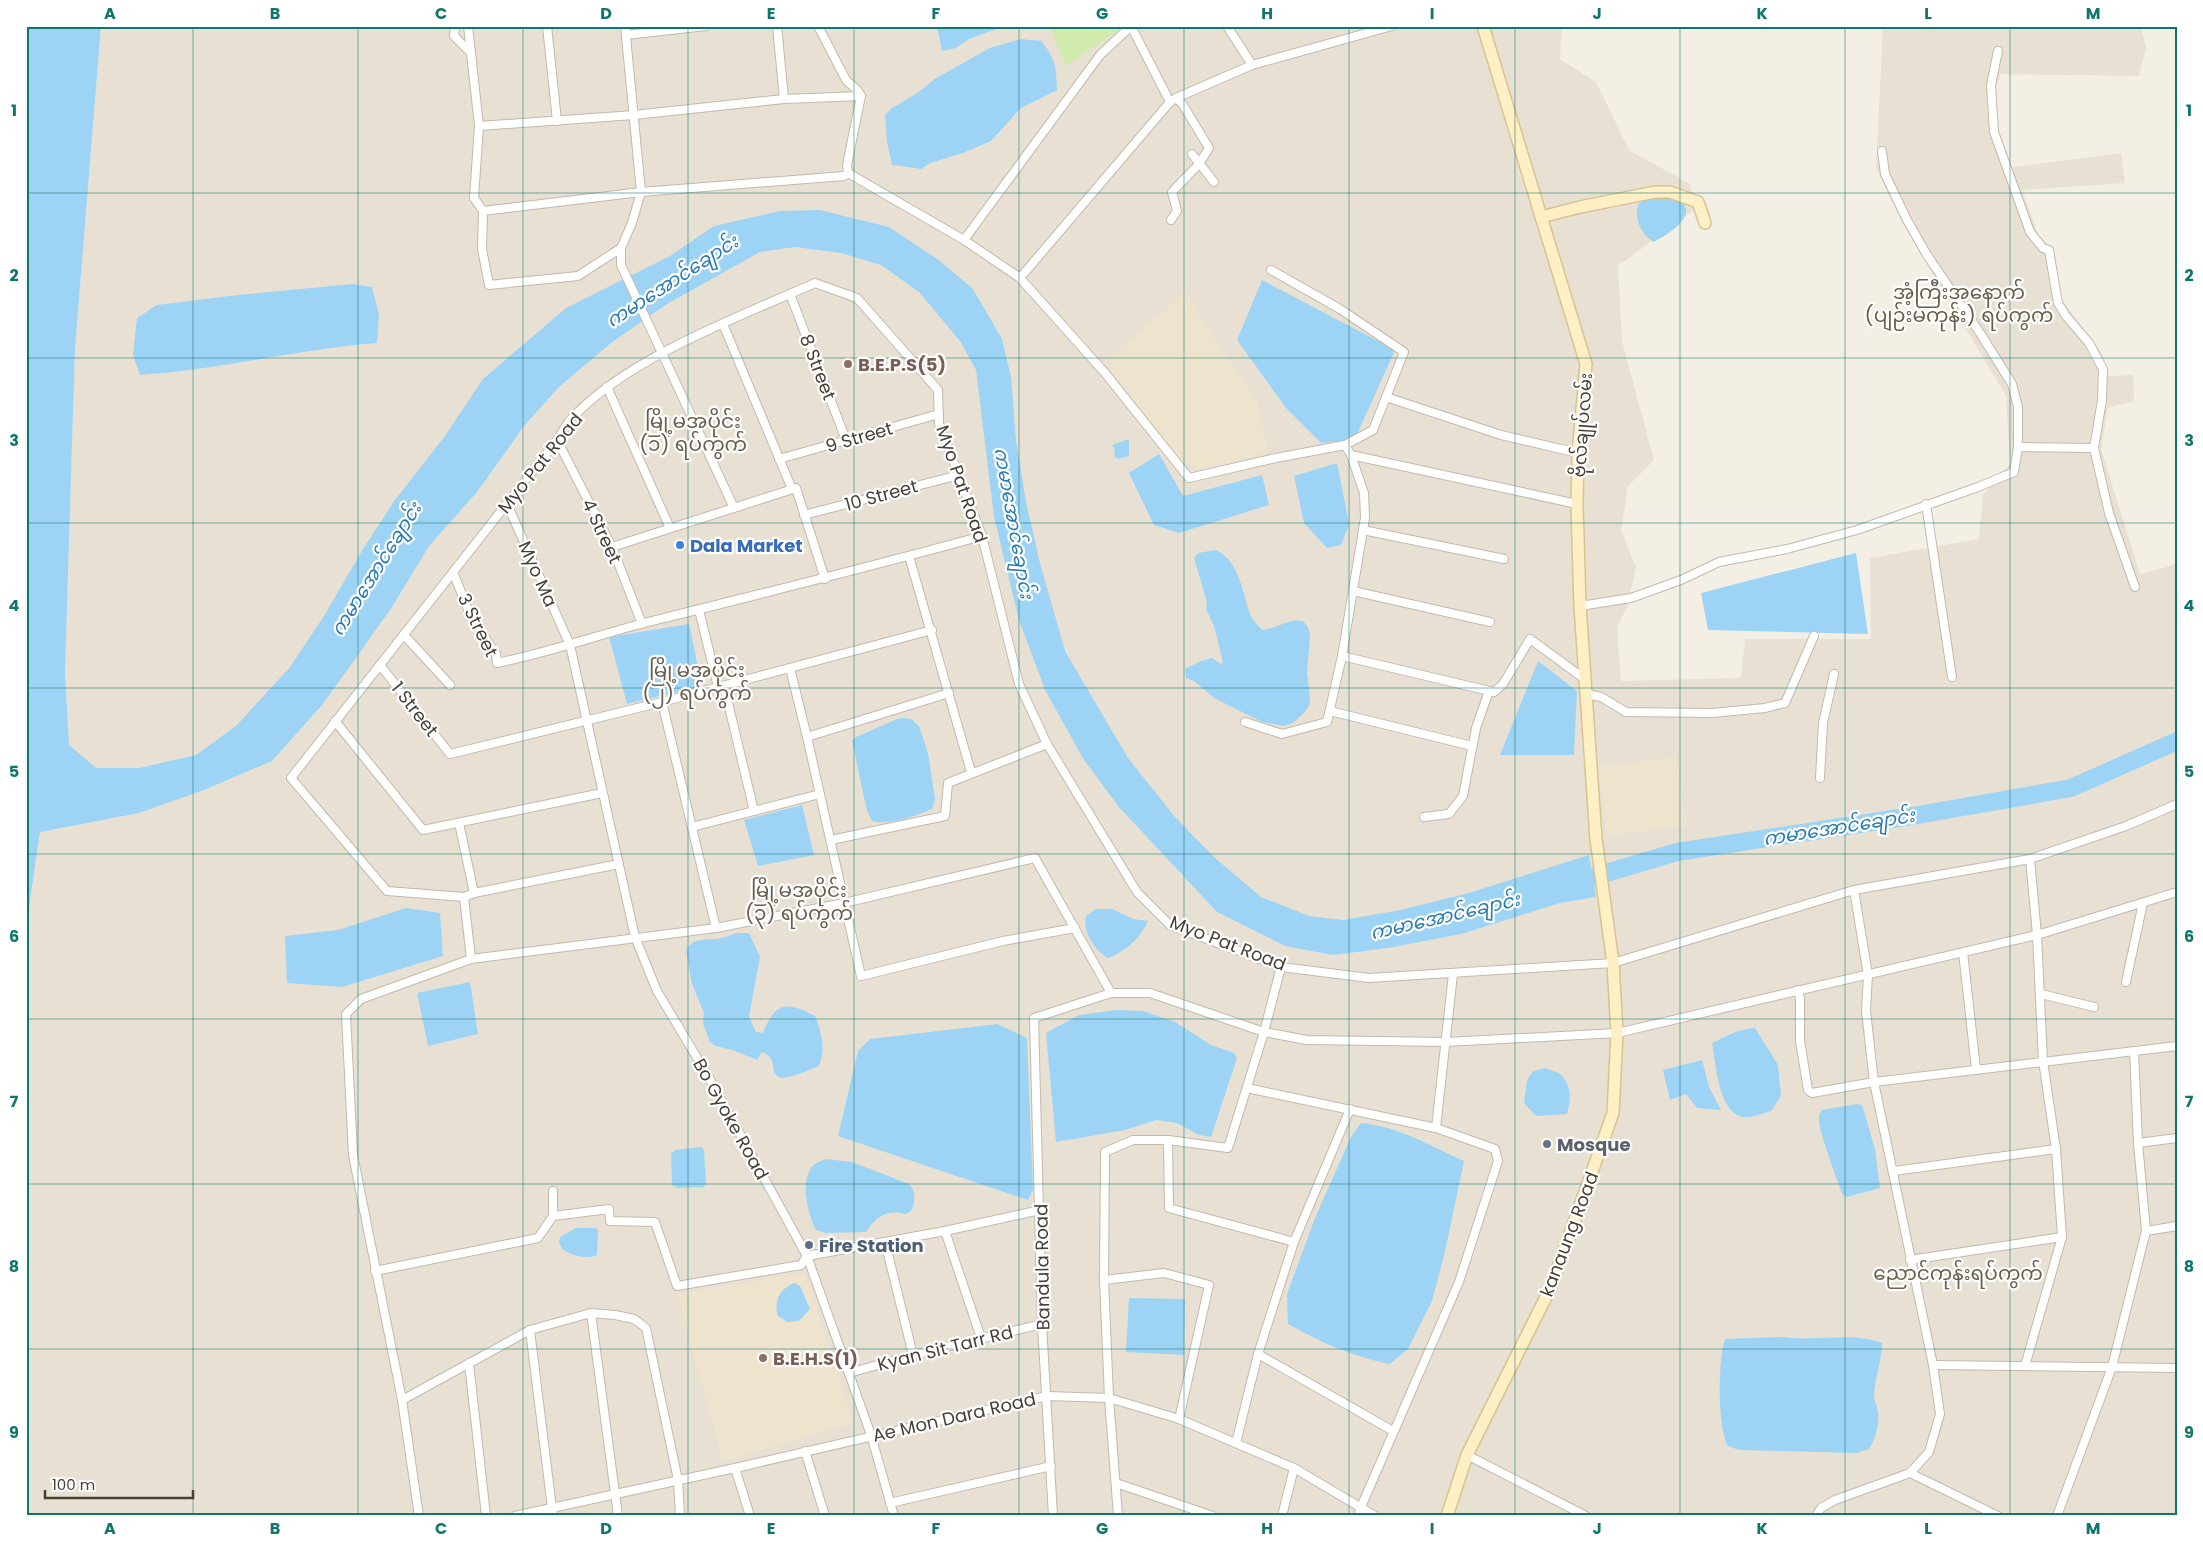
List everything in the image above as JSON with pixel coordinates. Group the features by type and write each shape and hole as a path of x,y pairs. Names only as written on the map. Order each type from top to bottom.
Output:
{"street":[{"path":"456,26 454,36 470,53"},
{"path":"468,26 479,126 474,198 483,211 482,249 489,285 578,276 621,248"},
{"path":"547,26 557,121"},
{"path":"706,26 625,30 641,192 632,223 621,248 621,265 734,508"},
{"path":"777,26 784,99"},
{"path":"818,26 846,80 861,96 847,166 848,173"},
{"path":"964,240 1100,55 1131,26 1173,100 1183,105 1209,146 1209,150 1199,164 1172,192 1177,211 1171,220"},
{"path":"1228,26 1252,65"},
{"name":"ဗိုလ်ချုပ်လမ်း","path":"1483,26 1586,364 1578,452 1577,504 1580,606 1596,839 1604,905"},
{"path":"1020,278 1173,100 1252,65 1386,27"},
{"path":"1998,50 1991,95 1994,132 2030,232 2043,248 2049,250 2058,303 2066,316 2089,343 2103,369 2102,400 2094,448 2109,513 2135,587"},
{"path":"479,126 634,115 784,99 861,96"},
{"path":"1580,606 1632,598 1681,580 1719,562 1787,549 1857,530 1978,487 2014,472 2018,447 2018,407 2012,384 1927,255 1907,220 1884,174 1882,151"},
{"path":"1192,154 1214,182"},
{"path":"848,173 964,240 1020,278 1105,373 1189,478 1276,458 1345,445 1374,430 1404,352 1340,309 1271,270"},
{"path":"483,211 641,192 841,177 848,173"},
{"path":"1541,217 1655,192 1670,192 1698,202 1706,223"},
{"name":"Myo Pat Road","path":"464,897 387,891 291,778 557,440 571,418 608,387 662,354 723,324 816,283 857,298 938,390 939,424 982,536 1020,684 1048,744 1137,892 1170,925 1281,967 1369,978 1613,963 1854,890 2030,859 2126,826 2177,804"},
{"name":"8 Street","path":"790,294 846,440"},
{"path":"723,324 792,489"},
{"path":"608,387 670,528"},
{"path":"1386,397 1501,435 1578,452"},
{"name":"9 Street","path":"779,458 939,414"},
{"name":"4 Street","path":"557,440 612,546 642,624"},
{"path":"1245,722 1282,734 1327,722 1342,656 1365,518 1364,494 1351,454 1345,445"},
{"path":"2018,447 2094,448"},
{"path":"1351,454 1577,504"},
{"name":"10 Street","path":"804,515 959,475"},
{"path":"612,546 796,488 825,579"},
{"name":"Myo Ma","path":"506,504 570,644 587,719"},
{"path":"1926,504 1952,677"},
{"path":"1363,530 1504,559"},
{"path":"570,644 642,624 825,579 982,536"},
{"path":"909,556 932,630 971,772"},
{"name":"3 Street","path":"453,572 471,617 496,654 497,663 570,644"},
{"path":"1353,591 1490,622"},
{"path":"699,610 754,811"},
{"path":"587,719 662,702 932,630"},
{"path":"404,635 450,685"},
{"path":"1587,694 1601,697 1626,712 1712,713 1765,708 1785,703 1814,636"},
{"path":"1342,656 1494,692 1503,684 1530,640 1586,680"},
{"name":"1 Street","path":"380,665 450,754 587,719"},
{"path":"790,668 861,976 1003,941 1076,928"},
{"path":"1820,778 1823,723 1834,674"},
{"path":"1424,817 1449,814 1459,802 1465,787 1472,746 1489,691"},
{"path":"807,737 949,693"},
{"path":"662,702 716,928"},
{"path":"1330,711 1472,746"},
{"name":"Bo Gyoke Road","path":"587,719 635,937 657,991 708,1076 807,1256 871,1435 894,1516"},
{"path":"335,722 423,830 602,793"},
{"path":"831,840 945,816 948,782 1048,744"},
{"path":"692,827 820,794"},
{"path":"459,822 474,893"},
{"path":"419,1516 402,1400 353,1155 346,1014 361,999 471,959 716,928 844,903 1035,858 1111,992 1150,993 1264,1032 1307,1040 1446,1042 1617,1032 2037,935 2177,892"},
{"path":"2025,1366 2062,1237 2056,1149 2043,1061 2041,994 2030,859"},
{"path":"471,959 464,897 474,893 618,864"},
{"path":"1816,1516 1822,1508 1835,1500 1910,1473 1929,1452 1940,1414 1933,1365 1874,1082 1866,1012 1868,975 1854,890"},
{"path":"2126,982 2143,903"},
{"name":"kanaung Road","path":"1448,1516 1467,1456 1551,1287 1613,1113 1617,1032 1613,963 1604,905"},
{"path":"1963,952 1976,1069"},
{"path":"1118,1516 1109,1398 1104,1280 1105,1152 1133,1140 1168,1140 1228,1148 1264,1032 1281,967"},
{"path":"1436,1128 1453,974"},
{"path":"1798,990 1800,999 1800,1042 1808,1090 1812,1093 1874,1082 2177,1046"},
{"name":"Bandula Road","path":"1054,1516 1042,1324 1034,1018 1111,992"},
{"path":"2041,994 2094,1007"},
{"path":"2057,1516 2112,1367 2146,1231 2138,1142 2134,1050"},
{"path":"1247,1088 1436,1128 1495,1149 1498,1161 1459,1282 1393,1431 1358,1516"},
{"path":"1236,1443 1258,1354 1294,1242 1350,1109"},
{"path":"2138,1142 2177,1138"},
{"path":"1168,1140 1169,1208 1294,1242"},
{"path":"1894,1171 2056,1149"},
{"path":"375,1271 538,1238 553,1216 553,1191"},
{"path":"553,1216 608,1209 610,1221 655,1222 677,1286 801,1265 807,1256 945,1231 1040,1210"},
{"path":"2146,1231 2177,1226"},
{"path":"945,1231 981,1338"},
{"path":"1910,1260 2062,1237"},
{"path":"885,1242 913,1355"},
{"path":"1104,1280 1164,1273 1209,1285 1179,1419"},
{"path":"402,1400 530,1330 591,1313 634,1319 646,1328 678,1480 680,1516"},
{"path":"591,1313 618,1516"},
{"name":"Kyan Sit Tarr Rd","path":"849,1373 913,1355 1042,1324"},
{"path":"530,1330 552,1512"},
{"path":"1258,1354 1393,1431"},
{"path":"469,1363 486,1516"},
{"path":"1933,1365 2177,1368"},
{"name":"Ae Mon Dara Road","path":"515,1516 552,1512 615,1494 1048,1396 1109,1398 1179,1419 1294,1468 1375,1516"},
{"path":"805,1451 825,1516"},
{"path":"1467,1456 1586,1516"},
{"path":"890,1503 1051,1466"},
{"path":"735,1468 750,1516"},
{"path":"1282,1516 1294,1468"},
{"path":"1910,1473 1998,1516"},
{"path":"1116,1483 1213,1516"}],"shaded area":[{"path":"101,26 1562,26 1560,59 1596,82 1629,150 1690,184 1694,210 1618,266 1622,341 1654,460 1628,486 1621,530 1636,567 1628,605 1617,627 1621,681 1741,678 1745,639 1871,639 1870,558 1979,539 1983,495 2010,464 2006,396 1903,224 1876,168 1883,26 2141,26 2146,48 2139,76 2001,74 1996,87 1997,143 2008,168 2121,153 2125,183 2022,190 2062,300 2101,352 2108,376 2133,375 2134,401 2108,408 2101,449 2140,574 2177,564 2177,1516 26,1516 26,929 40,832 69,745 65,672 75,348"},
{"path":"1184,293 1257,401 1268,453 1197,470 1180,459 1105,362"},
{"path":"1676,757 1686,826 1607,836 1598,766"},
{"name":"B.E.H.S(1)","path":"805,1273 853,1423 723,1461 677,1294"}],"green space":[{"path":"1049,26 1124,26 1066,66"}],"water":[{"path":"26,26 101,26 75,349 65,672 69,745 96,768 140,768 196,755 236,726 290,667 324,616 363,549 395,500 445,436 483,379 566,308 670,256 714,226 780,211 820,210 889,227 940,261 973,289 1002,339 1011,377 1016,440 1026,502 1040,563 1065,651 1128,758 1175,817 1214,857 1261,897 1309,916 1343,920 1400,910 1469,893 1589,855 1596,897 1560,903 1461,934 1388,948 1333,955 1285,946 1217,912 1119,807 1084,760 1045,690 1019,620 994,517 976,370 960,341 919,292 881,265 841,253 795,247 760,252 667,304 611,343 560,386 524,426 477,492 429,546 392,607 322,705 272,761 204,790 139,813 40,832 26,929"},
{"path":"937,26 1005,26 969,39 956,48 942,51"},
{"path":"1021,39 1041,41 1046,47 1054,64 1057,90 1021,108 991,141 963,153 930,163 921,169 892,165 887,142 885,115 892,108 916,94 936,78 990,48"},
{"path":"1667,197 1678,199 1684,204 1686,212 1685,217 1676,227 1654,242 1645,235 1639,225 1637,214 1639,203 1649,198"},
{"path":"1262,280 1395,350 1355,439 1321,443 1286,408 1237,340"},
{"path":"353,284 372,287 379,315 377,343 318,350 200,369 140,375 133,355 137,318 157,305"},
{"path":"1129,439 1129,456 1118,459 1114,456 1115,450 1112,445"},
{"path":"1159,454 1183,496 1262,475 1269,505 1179,533 1154,525 1129,473"},
{"path":"1337,463 1349,524 1341,545 1327,548 1304,523 1294,476"},
{"path":"1216,550 1224,555 1235,569 1251,616 1262,630 1298,620 1303,621 1308,627 1310,636 1307,672 1309,706 1293,723 1284,726 1262,722 1214,698 1194,681 1186,678 1185,669 1201,661 1212,658 1221,664 1223,662 1214,626 1206,609 1207,602 1194,558 1198,553"},
{"path":"1856,553 1868,634 1708,630 1701,593"},
{"path":"689,624 702,686 627,704 609,637"},
{"path":"1538,661 1577,691 1574,755 1500,755"},
{"path":"903,718 911,719 919,726 928,753 935,799 932,809 894,821 872,821 867,811 852,741 856,737"},
{"path":"802,805 814,855 758,866 744,820"},
{"path":"406,908 440,913 443,956 342,987 287,983 285,936 338,930"},
{"path":"1096,909 1112,909 1133,919 1148,921 1132,944 1108,958 1094,946 1086,928 1086,916"},
{"path":"737,933 749,933 760,957 749,1017 756,1032 763,1033 772,1015 783,1007 797,1008 815,1016 820,1029 823,1047 819,1066 794,1076 780,1078 774,1073 772,1060 766,1054 762,1052 757,1060 733,1050 715,1046 710,1042 703,1024 704,1013 692,984 686,950 697,941 722,938"},
{"path":"470,982 478,1034 428,1046 417,993"},
{"path":"1117,1010 1143,1011 1175,1022 1211,1045 1234,1053 1237,1058 1211,1137 1199,1135 1177,1123 1156,1120 1125,1130 1056,1142 1046,1033 1079,1015"},
{"path":"997,1024 1027,1038 1033,1190 1028,1200 838,1136 858,1051 870,1039"},
{"path":"1755,1028 1778,1065 1781,1096 1771,1111 1744,1117 1735,1114 1724,1097 1717,1074 1712,1043 1738,1031"},
{"path":"1702,1060 1709,1087 1721,1110 1697,1108 1686,1094 1670,1100 1663,1070"},
{"path":"1546,1068 1560,1074 1565,1079 1570,1099 1567,1114 1536,1116 1524,1103 1527,1080 1533,1071"},
{"path":"1857,1104 1862,1105 1875,1149 1880,1188 1847,1197 1843,1195 1828,1155 1821,1132 1819,1116 1822,1110"},
{"path":"1361,1123 1401,1132 1464,1161 1444,1256 1432,1301 1408,1349 1390,1364 1337,1348 1288,1324 1287,1294 1315,1218 1351,1137"},
{"path":"702,1147 704,1150 706,1184 703,1187 678,1188 672,1185 671,1153 676,1150"},
{"path":"826,1159 852,1162 909,1184 914,1196 912,1210 906,1214 887,1213 878,1218 866,1232 826,1233 816,1230 810,1215 806,1196 807,1178 815,1164"},
{"path":"576,1228 596,1228 598,1230 597,1255 589,1257 579,1256 562,1249 559,1242 560,1237"},
{"path":"794,1283 800,1286 810,1309 799,1321 788,1322 778,1316 776,1305 781,1292"},
{"path":"1129,1298 1185,1299 1184,1355 1126,1352"},
{"path":"1845,1337 1882,1343 1874,1397 1877,1405 1878,1424 1874,1440 1869,1449 1856,1453 1739,1450 1728,1446 1724,1437 1720,1409 1721,1361 1725,1339"}],"waterway":[{"name":"ကမာအောင်ချောင်း","path":"1569,884 1677,852 1912,816 2071,788 2177,741"}],"place":[{"name":"B.E.P.S(5)","path":"848,364"},
{"name":"Dala Market","path":"680,545"},
{"name":"Mosque","path":"1547,1144"},
{"name":"Fire Station","path":"809,1245"},
{"name":"B.E.H.S(1)","path":"763,1358"}],"district":[{"name":"အံ့ကြီးအနောက် (ပျဉ်းမကုန်း) ရပ်ကွက်","path":"1959,304"},
{"name":"မြို့မအပိုင်း (၁) ရပ်ကွက်","path":"693,432"},
{"name":"မြို့မအပိုင်း (၂) ရပ်ကွက်","path":"697,682"},
{"name":"မြို့မအပိုင်း (၃) ရပ်ကွက်","path":"799,902"},
{"name":"ညောင်ကုန်းရပ်ကွက်","path":"1958,1273"}]}
